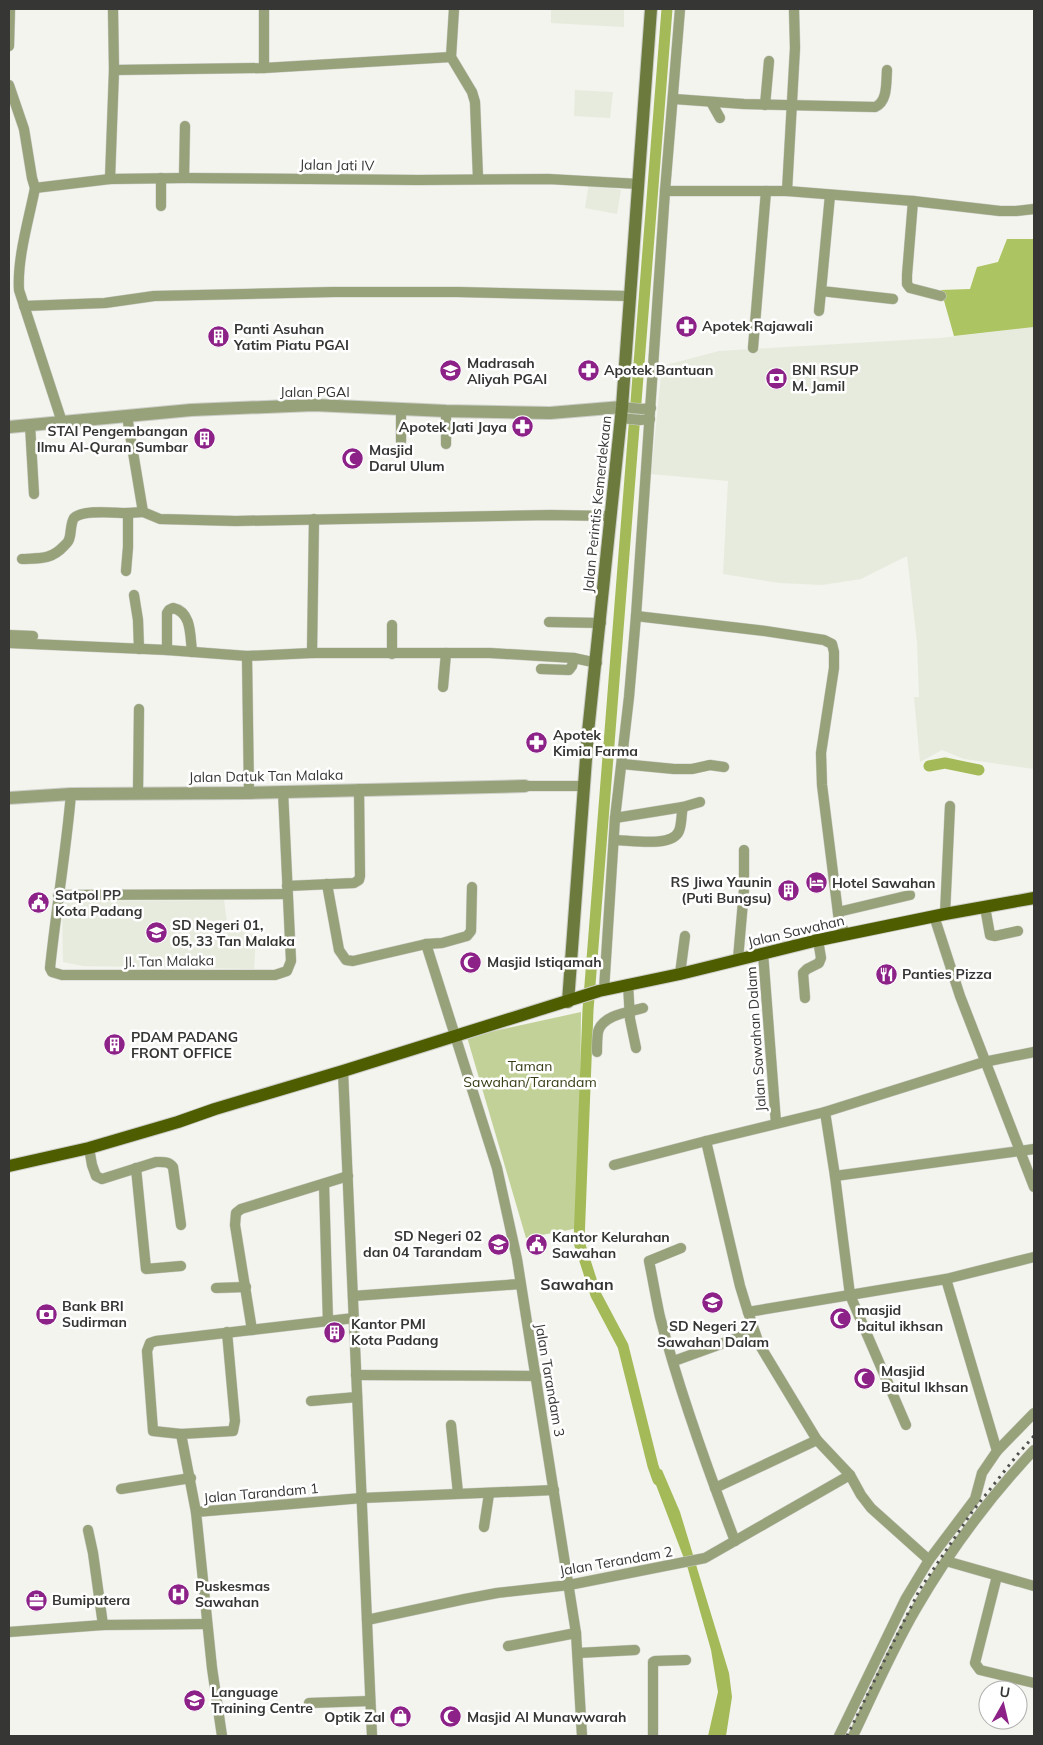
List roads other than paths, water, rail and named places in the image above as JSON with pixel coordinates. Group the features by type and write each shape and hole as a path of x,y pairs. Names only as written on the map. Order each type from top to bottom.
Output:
{"main road":[{"name":"Jalan Perintis Kemerdekaan","path":"571,1001 584,786 610,516 625,413 629,296 651,9"},
{"name":"Jalan Sawahan","path":"9,1166 89,1148 628,984 680,974 846,934 1034,898"}],"street":[{"path":"9,46 10,9"},
{"path":"110,179 114,70 113,9"},
{"path":"264,9 264,68"},
{"path":"454,9 451,57 472,92 475,102 478,178"},
{"path":"602,991 615,818 636,616 645,420 674,99 680,9"},
{"path":"787,191 795,48 794,9"},
{"path":"114,70 264,68 451,57"},
{"path":"765,105 769,61"},
{"path":"674,99 765,105 875,107 883,100 887,70"},
{"path":"9,85 24,129 35,188 18,281 19,290 62,422"},
{"path":"711,102 720,118"},
{"path":"184,178 185,126"},
{"path":"161,178 161,206"},
{"name":"Jalan Jati IV","path":"35,188 110,179 161,178 418,180 478,178 548,179 639,184"},
{"path":"666,191 787,191 913,201 1000,211 1034,210"},
{"path":"753,348 766,191"},
{"path":"819,311 830,195"},
{"path":"913,201 907,275 908,284 910,288 941,296"},
{"path":"821,291 893,299"},
{"path":"24,306 104,303 154,296 323,292 458,292 629,296"},
{"name":"Jalan PGAI","path":"9,427 191,410 314,405 446,411 625,413"},
{"path":"401,408 401,441"},
{"path":"625,413 646,408"},
{"path":"446,411 446,444"},
{"path":"625,413 645,420"},
{"path":"127,416 143,512"},
{"path":"30,425 34,494"},
{"path":"22,559 54,556 69,541 73,519 86,513 143,512 160,519 236,521 550,515 610,516"},
{"path":"126,571 128,513"},
{"path":"312,653 314,519"},
{"path":"134,595 138,620 139,649"},
{"path":"168,650 167,614 173,608 182,612 187,618 192,652"},
{"path":"636,616 765,631 824,640 832,644 834,652 832,682 821,753 822,785 838,912 840,924 846,934"},
{"path":"549,622 601,623"},
{"path":"392,625 392,654"},
{"path":"9,635 33,636"},
{"path":"9,643 168,650 247,656 312,653 490,653 574,658 597,663"},
{"path":"443,687 446,653"},
{"path":"247,656 249,793"},
{"path":"541,669 569,670 574,658"},
{"path":"138,793 139,709"},
{"path":"622,764 674,769 695,769 705,766 724,767"},
{"path":"525,786 584,786"},
{"name":"Jalan Datuk Tan Malaka","path":"9,798 71,794 249,793 525,786"},
{"path":"58,895 287,890 327,884 354,883 360,878 359,789"},
{"name":"Jl. Tan Malaka","path":"71,794 50,968 52,972 56,974 85,976 275,975 287,971 291,960 283,791"},
{"path":"615,818 682,807 700,802"},
{"path":"950,806 939,915 960,996 1034,1187"},
{"path":"614,840 661,842 669,840 679,830 682,807"},
{"path":"738,959 744,890 744,850"},
{"path":"327,884 339,950 346,960 353,961 426,944 442,943 464,938 471,931 472,886"},
{"path":"838,912 910,895"},
{"path":"985,907 990,935 995,936 1018,931"},
{"path":"680,974 685,936"},
{"path":"805,998 803,974 807,969 819,963 821,958 818,940"},
{"name":"Jalan Tarandam 3","path":"426,944 496,1168 517,1259 576,1633 582,1736"},
{"name":"Jalan Sawahan Dalam","path":"763,953 776,1123"},
{"path":"628,984 636,1048"},
{"path":"597,1052 598,1030 602,1023 610,1018 643,1008"},
{"path":"614,1166 825,1112 984,1062 1034,1052"},
{"path":"343,1071 372,1736"},
{"path":"825,1112 850,1295 906,1425"},
{"path":"706,1141 748,1312 760,1344 818,1440 850,1475 871,1508 929,1560"},
{"path":"89,1148 92,1165 98,1178 106,1178 156,1162 171,1164 181,1225"},
{"path":"835,1176 1034,1149"},
{"path":"136,1168 146,1269 181,1266"},
{"path":"252,1330 235,1225 236,1213 241,1209 271,1199 348,1176"},
{"path":"324,1184 328,1322"},
{"path":"681,1248 649,1261 660,1316 699,1443 735,1542"},
{"path":"748,1312 946,1280 1034,1257"},
{"path":"946,1280 997,1450"},
{"path":"353,1296 520,1284"},
{"path":"216,1288 246,1287"},
{"path":"227,1332 233,1387 235,1428 233,1431 182,1434 153,1431 147,1351 150,1343 227,1332 354,1318"},
{"path":"674,1361 754,1332"},
{"path":"356,1376 536,1376"},
{"path":"311,1401 357,1397"},
{"path":"839,1736 906,1598 929,1560 976,1499 982,1473 997,1450 1034,1413"},
{"path":"451,1425 458,1493"},
{"path":"182,1434 196,1512"},
{"path":"715,1488 818,1440"},
{"path":"853,1736 900,1639 946,1562 1006,1480 1034,1450"},
{"name":"Jalan Terandam 2","path":"367,1620 497,1593 569,1585 705,1558 850,1475"},
{"path":"121,1489 191,1478"},
{"name":"Jalan Tarandam 1","path":"222,1736 212,1668 196,1512 362,1498 554,1490"},
{"path":"484,1527 489,1494"},
{"path":"88,1530 103,1626"},
{"path":"946,1562 1034,1586"},
{"path":"997,1576 975,1663 980,1670 1034,1683"},
{"path":"9,1632 103,1626 207,1624"},
{"path":"508,1646 576,1633"},
{"path":"578,1654 635,1650"},
{"path":"653,1736 653,1662 686,1660"},
{"path":"309,1703 370,1700"}],"waterway":[{"path":"658,1480 623,1346 596,1295 579,1242 588,1010 667,9"},
{"path":"929,766 945,763 979,770"}],"railway":[{"path":"847,1736 920,1589 972,1512 1034,1436"}],"place":[{"name":"Apotek Rajawali","path":"686,326"},
{"name":"Panti Asuhan Yatim Piatu PGAI","path":"218,337"},
{"name":"Apotek Bantuan","path":"588,370"},
{"name":"Madrasah Aliyah PGAI","path":"451,371"},
{"name":"BNI RSUP M. Jamil","path":"776,378"},
{"name":"Apotek Jati Jaya","path":"523,427"},
{"name":"STAI Pengembangan Ilmu Al-Quran Sumbar","path":"204,439"},
{"name":"Masjid Darul Ulum","path":"353,458"},
{"name":"Apotek Kimia Farma","path":"537,743"},
{"name":"Hotel Sawahan","path":"816,883"},
{"name":"RS Jiwa Yaunin (Puti Bungsu)","path":"788,890"},
{"name":"Satpol PP Kota Padang","path":"39,903"},
{"name":"SD Negeri 01, 05, 33 Tan Malaka","path":"156,933"},
{"name":"Masjid Istiqamah","path":"471,962"},
{"name":"Panties Pizza","path":"886,974"},
{"name":"PDAM PADANG FRONT OFFICE","path":"115,1045"},
{"name":"SD Negeri 02 dan 04 Tarandam","path":"498,1244"},
{"name":"Kantor Kelurahan Sawahan","path":"536,1245"},
{"name":"SD Negeri 27 Sawahan Dalam","path":"713,1303"},
{"name":"Bank BRI Sudirman","path":"46,1314"},
{"name":"masjid baitul ikhsan","path":"841,1318"},
{"name":"Kantor PMI Kota Padang","path":"335,1332"},
{"name":"Masjid Baitul Ikhsan","path":"865,1379"},
{"name":"Puskesmas Sawahan","path":"179,1594"},
{"name":"Bumiputera","path":"36,1600"},
{"name":"Language Training Centre","path":"195,1700"},
{"name":"Optik Zal","path":"401,1717"},
{"name":"Masjid Al Munawwarah","path":"451,1717"}],"district":[{"name":"Sawahan","path":"577,1284"}],"park label":[{"name":"Taman Sawahan/Tarandam","path":"530,1074"}]}
